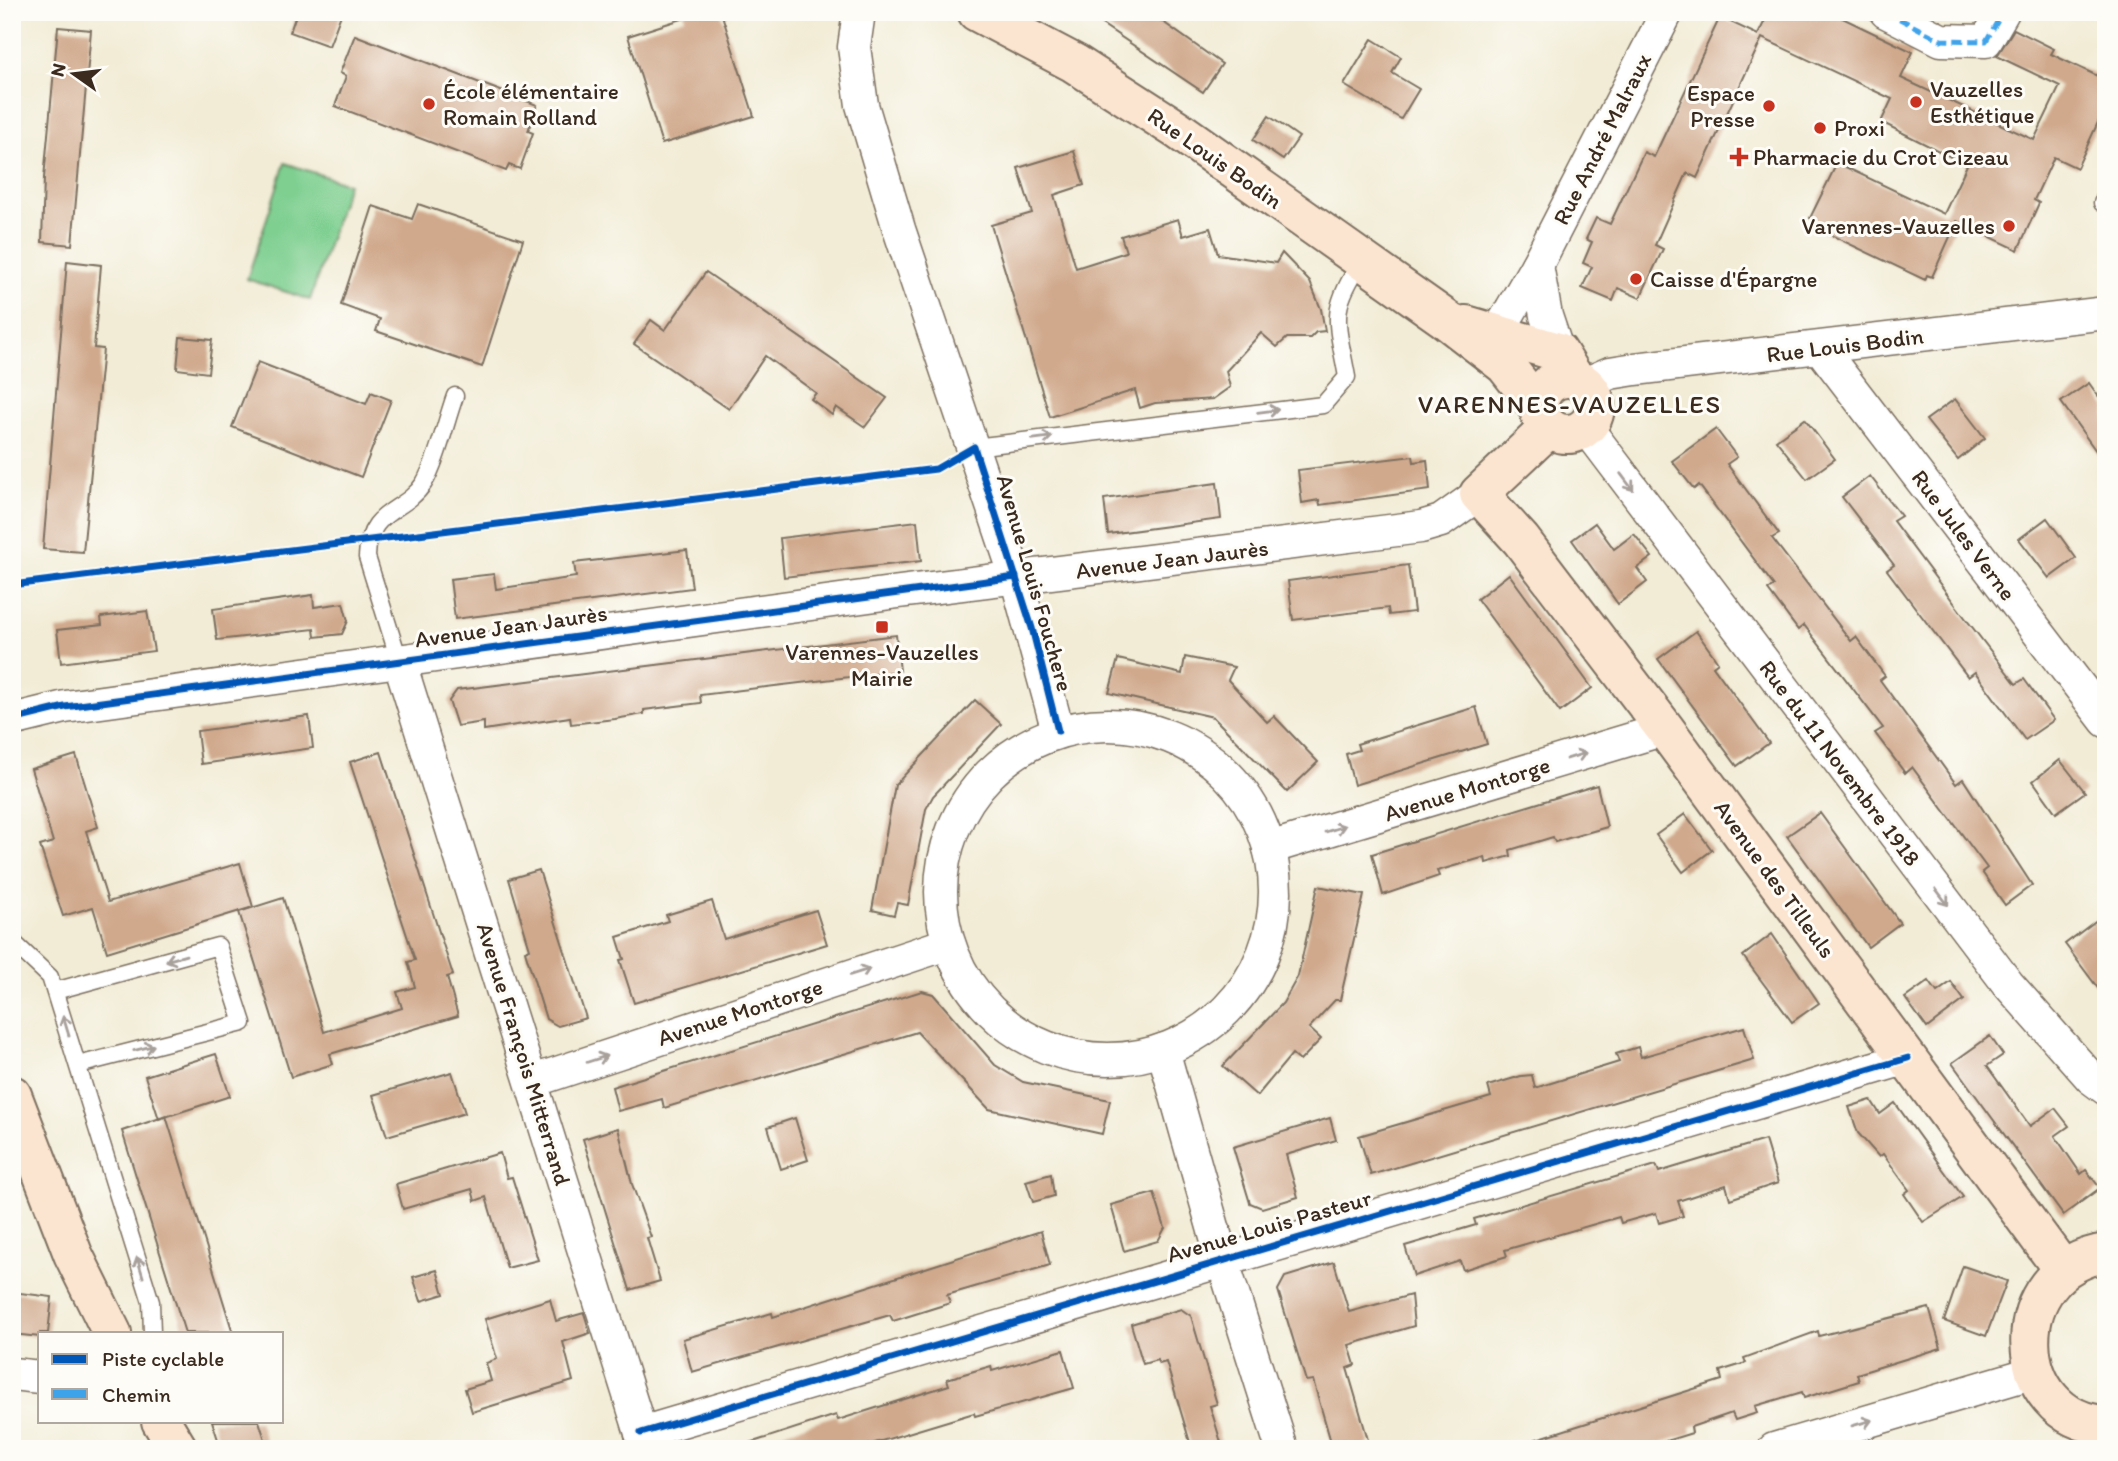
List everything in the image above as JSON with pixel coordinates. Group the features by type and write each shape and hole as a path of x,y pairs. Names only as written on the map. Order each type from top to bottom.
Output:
{"street":[{"name":"Avenue Louis Fouchere","path":"859,12 854,47 862,105 899,229 1016,578 1058,731"},
{"name":"Rue Louis Bodin","path":"977,12 1097,78 1178,130 1444,318 1505,365 1558,421"},
{"name":"Rue André Malraux","path":"1497,334 1537,265 1667,12"},
{"path":"1886,12 1941,40 1986,41 2003,12"},
{"path":"1537,265 1546,316 1572,371 1592,391 1595,411 1558,421 1539,399 1549,384 1572,371"},
{"name":"Rue Louis Bodin","path":"1444,318 1497,334 1572,371 1610,373 2106,313"},
{"name":"Rue Jules Verne","path":"1821,349 2106,721"},
{"name":"Avenue Jean Jaurès","path":"12,720 65,707 399,660 1421,527 1441,521 1479,494 1558,421"},
{"name":"Rue du 11 Novembre 1918","path":"1558,421 2008,984 2091,1078 2106,1089"},
{"name":"Avenue des Tilleuls","path":"1479,494 1521,540 1665,729 2063,1269"},
{"name":"Avenue François Mitterrand","path":"399,660 533,1081 643,1441"},
{"path":"1116,724 1137,726 1184,741 1224,770 1255,810 1269,848 1276,902 1267,946 1247,987 1216,1021 1163,1050 1123,1060 1067,1056 1014,1033 973,994 947,944 939,891 947,839 972,792 1009,755 1058,731 1116,724"},
{"name":"Avenue Montorge","path":"1269,848 1665,729"},
{"name":"Avenue Montorge","path":"533,1081 947,944"},
{"path":"1163,1050 1222,1259 1282,1449"},
{"name":"Avenue Louis Pasteur","path":"643,1441 1222,1259 1908,1058"},
{"path":"12,1095 73,1254 112,1332"},
{"path":"2106,1253 2089,1256 2063,1269 2043,1290 2031,1316 2028,1344 2035,1372 2050,1397 2073,1415 2106,1425"},
{"path":"1773,1449 2035,1372"},
{"path":"12,1374 38,1377"},
{"path":"162,1422 178,1449"}],"lane":[{"path":"974,447 1323,405 1347,377 1336,314 1345,285 1362,261"},
{"path":"399,660 367,557 367,543 379,521 413,496 425,482 455,396"},
{"path":"12,941 50,977 151,1302 152,1332"},
{"path":"55,991 218,946 243,1023 78,1065"}],"green space":[{"path":"285,163 348,184 310,300 247,279"}],"building":[{"path":"297,12 342,12 329,46 290,32"},
{"path":"684,12 721,12 754,116 662,144 628,36 685,18"},
{"path":"1084,12 1149,12 1222,64 1203,92"},
{"path":"1769,12 1830,12 1913,52 1901,78 2034,140 2060,86 1997,56 2014,29 2054,49 2051,54 2106,80 2106,105 2077,168 2054,157 2034,200 2039,203 2018,250 1957,221 1932,277 1927,275 1925,280 1814,227 1816,221 1810,218 1837,163 1944,214 1967,165 1881,122 1892,99 1762,38 1697,178 1687,173 1655,245 1663,249 1640,298 1618,288 1613,301 1582,288 1592,267 1583,263 1592,242 1586,239 1596,218 1610,224 1644,152 1654,157 1720,17 1758,35"},
{"path":"58,27 91,30 72,245 42,242 44,178"},
{"path":"355,35 537,105 528,131 533,133 520,169 509,165 506,171 335,106 346,76 340,73"},
{"path":"1372,39 1401,57 1392,73 1419,89 1401,119 1344,85"},
{"path":"1269,116 1299,137 1283,160 1253,140"},
{"path":"1074,151 1084,185 1054,195 1076,268 1126,252 1121,236 1178,219 1183,236 1210,228 1218,254 1276,263 1282,253 1310,282 1321,309 1325,331 1316,332 1310,338 1287,338 1277,347 1261,333 1226,371 1230,387 1213,399 1155,403 1140,408 1135,390 1050,417 991,225 1032,213 1018,168"},
{"path":"418,204 523,240 482,367 376,331 380,319 341,305 373,206 412,219"},
{"path":"67,261 101,265 94,348 103,349 83,552 43,549"},
{"path":"706,272 887,398 865,427 836,407 832,415 811,399 816,393 765,356 729,409 634,344 651,320 665,330"},
{"path":"180,337 212,340 208,373 177,369"},
{"path":"258,362 366,404 371,392 391,400 361,477 232,427"},
{"path":"2089,383 2106,407 2106,465 2061,402"},
{"path":"1955,399 1985,438 1958,460 1926,420"},
{"path":"1805,419 1835,459 1807,479 1776,440"},
{"path":"1716,429 1737,457 1727,464 1779,534 1772,538 1851,641 1856,637 1885,676 1880,680 1956,784 1963,779 2032,885 2005,905 1982,872 1987,868 1912,767 1905,773 1875,733 1883,728 1804,625 1798,630 1768,590 1774,586 1699,485 1694,489 1672,461"},
{"path":"1413,456 1414,462 1427,460 1430,490 1320,505 1319,500 1302,503 1298,470"},
{"path":"1870,476 1901,516 1893,521 1966,619 2016,684 2024,679 2054,720 2025,740 1975,672 1968,677 1917,610 1887,570 1894,565 1842,497"},
{"path":"1217,483 1221,519 1108,534 1104,499"},
{"path":"2047,518 2076,558 2049,578 2019,539"},
{"path":"917,521 921,561 784,577 780,538"},
{"path":"1595,523 1614,549 1634,534 1652,557 1637,568 1647,582 1618,604 1572,540"},
{"path":"687,550 692,588 455,619 450,579 494,574 496,589 576,577 574,563"},
{"path":"1408,565 1414,612 1389,615 1388,608 1293,620 1288,581"},
{"path":"1509,574 1592,688 1560,712 1477,599"},
{"path":"313,595 314,607 343,603 348,621 342,634 315,637 314,629 217,640 213,609"},
{"path":"147,611 154,651 61,663 57,630 102,625 101,617"},
{"path":"1696,631 1718,662 1713,666 1769,743 1737,766 1658,659"},
{"path":"896,635 900,671 700,695 701,703 644,710 644,714 615,719 571,724 570,717 484,730 484,722 457,726 449,701 457,690"},
{"path":"1185,657 1234,667 1228,680 1267,722 1274,716 1318,762 1287,792 1213,717 1109,693 1118,659 1182,674"},
{"path":"975,700 1001,724 933,796 926,809 908,905 897,903 894,915 872,910 895,785"},
{"path":"1476,707 1487,744 1354,785 1346,754 1359,750 1357,744"},
{"path":"309,716 313,748 201,764 197,731"},
{"path":"381,752 453,975 447,977 458,1016 330,1054 333,1064 291,1077 239,912 283,898 324,1032 402,1008 397,992 415,987 408,962 415,960 350,762"},
{"path":"76,755 98,827 86,831 108,902 240,863 253,907 107,952 93,907 63,916 40,846 53,842 31,769"},
{"path":"2060,760 2085,792 2056,813 2033,781"},
{"path":"1597,785 1607,827 1555,842 1553,837 1510,850 1511,856 1486,863 1485,857 1437,871 1439,876 1383,895 1372,854"},
{"path":"1820,813 1900,923 1868,947 1787,836"},
{"path":"1685,814 1712,850 1683,872 1656,835"},
{"path":"539,870 586,1018 558,1026 546,1019 525,951 530,949 509,879"},
{"path":"1318,886 1364,895 1340,1000 1335,1000 1309,1028 1321,1039 1300,1061 1292,1054 1257,1096 1223,1066 1283,1003 1298,976"},
{"path":"712,901 724,939 816,910 827,944 634,1003 620,960 624,959 617,937 668,921 666,915"},
{"path":"2106,913 2106,999 2065,944"},
{"path":"1772,934 1819,1003 1792,1022 1743,956"},
{"path":"1929,981 1937,992 1951,982 1964,1000 1927,1028 1905,998"},
{"path":"922,991 933,994 995,1065 1023,1082 1110,1100 1102,1134 989,1109 917,1032 664,1108 662,1099 618,1111 612,1087"},
{"path":"1744,1027 1754,1060 1371,1175 1359,1136 1491,1097 1488,1086 1521,1076 1532,1075 1535,1088 1619,1062 1616,1054 1638,1047 1641,1057"},
{"path":"1990,1036 2003,1055 1987,1066 2030,1126 2055,1108 2069,1126 2055,1136 2081,1174 2086,1170 2100,1188 2063,1215 1952,1063"},
{"path":"216,1054 230,1096 159,1119 145,1076"},
{"path":"452,1072 465,1113 387,1136 373,1095"},
{"path":"1871,1100 1880,1114 1895,1103 1963,1197 1923,1222 1904,1194 1909,1190 1883,1154 1879,1157 1858,1133 1849,1107"},
{"path":"166,1116 233,1332 185,1332 122,1131"},
{"path":"795,1118 808,1160 781,1169 768,1127"},
{"path":"1330,1118 1336,1140 1286,1155 1298,1197 1262,1208 1250,1203 1233,1147"},
{"path":"618,1128 632,1184 651,1237 647,1238 660,1281 630,1290 583,1139"},
{"path":"1765,1140 1778,1183 1730,1199 1726,1185 1678,1201 1683,1216 1659,1223 1656,1213 1621,1223 1619,1217 1505,1250 1507,1256 1463,1270 1460,1261 1414,1276 1405,1246 1476,1225 1474,1219 1656,1165 1659,1172"},
{"path":"500,1153 507,1178 512,1177 538,1260 507,1268 486,1197 475,1201 472,1189 403,1209 396,1184"},
{"path":"1051,1174 1054,1196 1033,1202 1026,1181"},
{"path":"1154,1193 1165,1228 1158,1241 1124,1251 1111,1205"},
{"path":"1041,1231 1050,1265 947,1295 950,1303 893,1321 890,1315 692,1372 683,1339 772,1313 773,1317"},
{"path":"1334,1262 1349,1312 1411,1295 1414,1326 1349,1345 1355,1365 1347,1368 1369,1443 1351,1449 1333,1449 1313,1380 1306,1381 1278,1290 1285,1277"},
{"path":"1963,1266 2007,1281 1986,1336 1944,1321"},
{"path":"437,1270 444,1294 421,1301 413,1277"},
{"path":"12,1292 52,1297 48,1332 38,1332 38,1337 12,1334"},
{"path":"550,1299 556,1321 584,1313 590,1333 563,1342 573,1381 472,1412 465,1389 491,1381 486,1363 497,1359 485,1319"},
{"path":"1929,1308 1941,1348 1857,1374 1859,1381 1804,1398 1802,1392 1755,1406 1757,1413 1735,1420 1732,1413 1691,1427 1692,1433 1640,1449 1524,1449 1524,1443 1722,1380 1720,1371 1746,1363 1744,1358 1818,1331 1819,1336"},
{"path":"1181,1309 1191,1316 1217,1404 1210,1406 1223,1449 1192,1449 1166,1362 1159,1364 1157,1360 1143,1364 1131,1324"},
{"path":"1063,1350 1074,1388 975,1416 974,1413 855,1449 748,1449 747,1444 836,1415 838,1420 949,1385 947,1379 991,1366 992,1371"},
{"path":"212,1422 259,1422 268,1449 221,1449"}],"marked path":[{"path":"1886,12 1941,40 1986,41 2003,12"}],"cycle path":[{"path":"12,585 936,469 974,447 1032,628 1058,731"},
{"path":"12,720 65,707 1016,577"},
{"path":"641,1433 1908,1058"}],"place":[{"name":"Vauzelles Esthétique","path":"1916,102"},
{"name":"École élémentaire Romain Rolland","path":"429,104"},
{"name":"Espace Presse","path":"1769,106"},
{"name":"Proxi","path":"1820,128"},
{"name":"Pharmacie du Crot Cizeau","path":"1739,157"},
{"name":"Varennes-Vauzelles","path":"2009,226"},
{"name":"Caisse d'Épargne","path":"1636,279"},
{"name":"Varennes-Vauzelles Mairie","path":"882,627"}],"district":[{"name":"VARENNES-VAUZELLES","path":"1570,404"}]}
